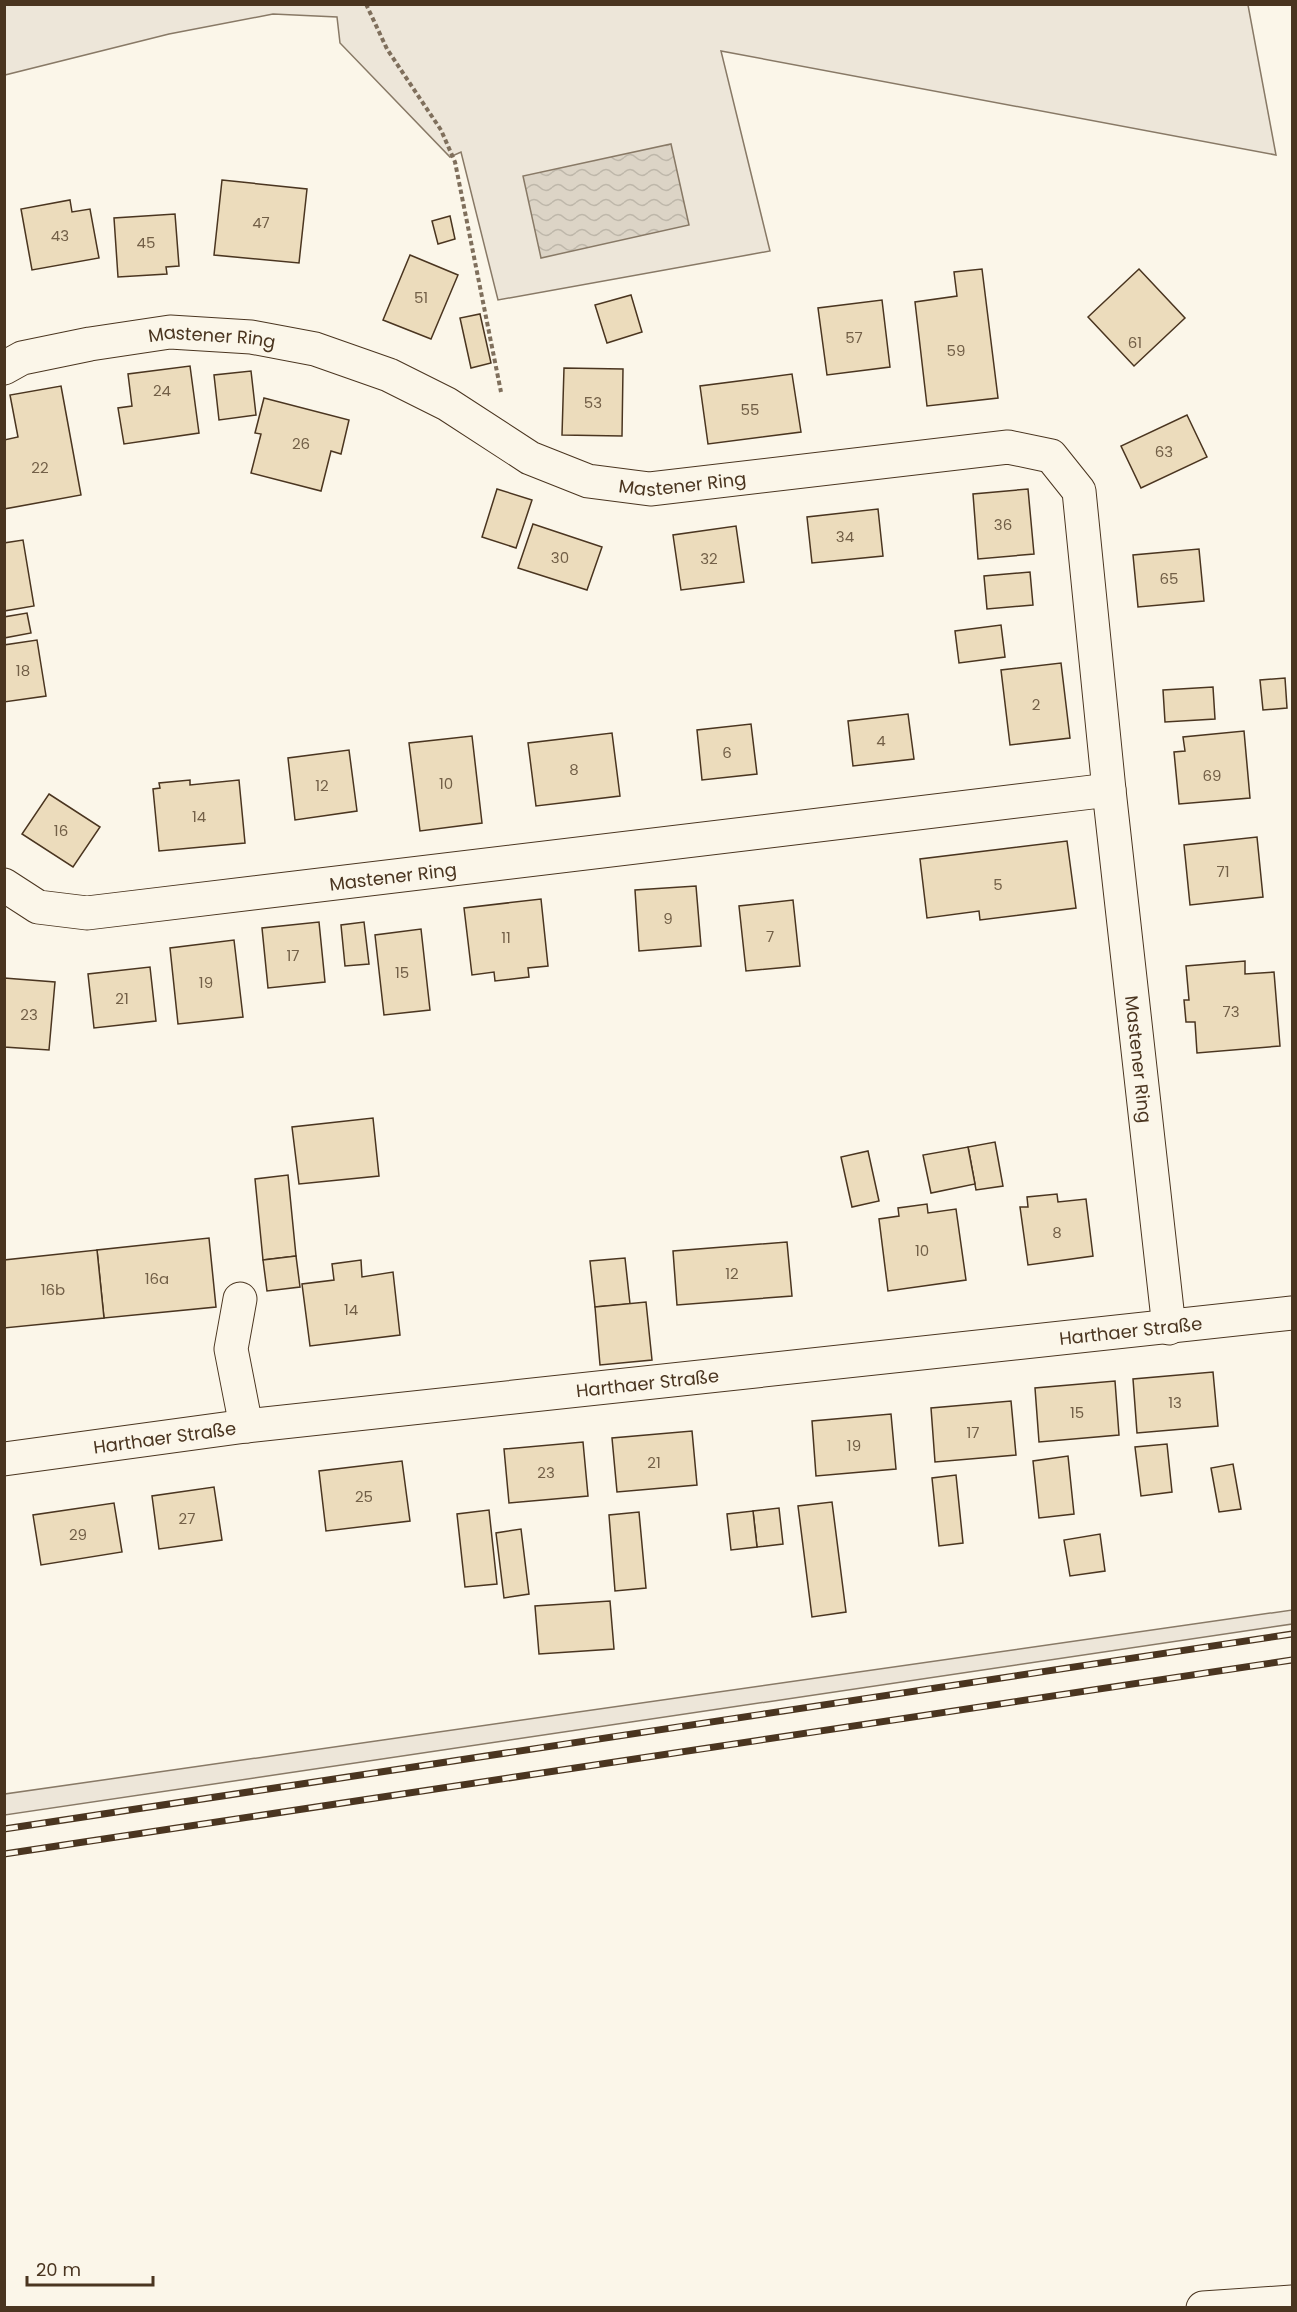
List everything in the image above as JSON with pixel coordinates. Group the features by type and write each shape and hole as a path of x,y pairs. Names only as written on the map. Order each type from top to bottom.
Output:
{"street":[{"name":"Mastener Ring","path":"4,368 22,358 90,344 170,332 251,337 315,349 389,375 447,404 530,458 588,481 650,489 1008,447 1051,456 1079,491 1109,790 1169,1328"},
{"name":"Mastener Ring","path":"4,885 38,907 87,913 1109,790"},
{"path":"240,1299 231,1349 246,1426"},
{"name":"Harthaer Straße","path":"4,1459 246,1426 1293,1313"},
{"path":"1203,2307 1293,2302"}],"path":[{"path":"366,4 387,49 441,130 455,162 502,389 500,421 492,433"}],"shaded area":[{"path":"4,5 1248,5 1276,155 721,51 770,251 498,300 461,152 450,157 340,43 337,17 273,14 169,34 5,75"},
{"path":"1292,1610 1292,1624 5,1815 5,1794"}],"water":[{"path":"671,144 689,225 541,258 523,176"}],"building":[{"path":"222,180 307,189 299,263 214,255"},
{"path":"70,200 72,212 90,209 99,258 32,270 21,209"},
{"path":"175,214 179,266 166,267 167,274 118,277 114,218"},
{"path":"450,216 455,239 438,244 432,221"},
{"path":"410,255 458,275 431,339 383,320"},
{"path":"982,269 998,398 927,406 915,302 957,296 954,272"},
{"path":"1139,269 1185,318 1134,366 1088,317"},
{"path":"631,295 642,332 607,343 595,305"},
{"path":"882,300 890,367 827,375 818,308"},
{"path":"480,314 491,363 471,368 460,318"},
{"path":"190,366 199,433 124,444 118,408 132,406 128,374"},
{"path":"564,368 623,369 622,436 562,435"},
{"path":"251,371 256,415 219,420 214,375"},
{"path":"792,374 801,432 708,444 700,386"},
{"path":"61,386 81,495 4,509 4,440 18,437 10,395"},
{"path":"264,398 349,420 341,454 331,451 321,491 251,473 261,434 255,433"},
{"path":"1187,415 1207,457 1141,488 1121,446"},
{"path":"497,489 532,500 516,548 482,537"},
{"path":"1028,489 1034,554 978,559 973,494"},
{"path":"878,509 883,556 812,563 807,517"},
{"path":"533,524 602,547 587,590 518,568"},
{"path":"736,526 744,582 681,590 673,535"},
{"path":"23,540 34,606 4,611 4,543"},
{"path":"1199,549 1204,601 1138,607 1133,555"},
{"path":"1030,572 1033,605 987,609 984,576"},
{"path":"27,613 31,633 4,638 4,617"},
{"path":"1001,625 1005,657 959,663 955,631"},
{"path":"37,640 46,696 4,702 4,645"},
{"path":"1061,663 1070,738 1010,745 1001,670"},
{"path":"1285,678 1287,708 1263,710 1260,680"},
{"path":"1213,687 1215,719 1165,722 1163,690"},
{"path":"908,714 914,759 853,766 848,721"},
{"path":"751,724 757,774 702,780 697,730"},
{"path":"1244,731 1250,798 1179,804 1174,752 1185,751 1183,737"},
{"path":"612,733 620,796 536,806 528,743"},
{"path":"472,736 482,823 420,831 409,743"},
{"path":"349,750 357,811 295,820 288,758"},
{"path":"190,780 190,785 239,780 245,843 159,851 153,789 160,788 159,783"},
{"path":"49,794 100,827 73,867 22,834"},
{"path":"1257,837 1263,897 1190,905 1184,845"},
{"path":"1067,841 1076,908 980,920 979,911 927,918 920,859"},
{"path":"696,886 701,946 639,951 635,890"},
{"path":"541,899 548,966 528,968 529,977 495,981 494,972 472,975 464,908"},
{"path":"793,900 800,966 746,971 739,906"},
{"path":"319,922 325,982 268,988 262,928"},
{"path":"364,922 369,964 345,966 341,925"},
{"path":"421,929 430,1010 384,1015 375,935"},
{"path":"234,940 243,1017 178,1024 170,948"},
{"path":"1245,961 1245,974 1274,972 1280,1046 1197,1053 1195,1022 1186,1022 1184,1000 1189,1000 1186,966"},
{"path":"150,967 156,1021 94,1028 88,974"},
{"path":"4,978 55,982 49,1050 4,1047"},
{"path":"373,1118 379,1176 299,1184 292,1127"},
{"path":"995,1142 1003,1186 976,1190 968,1147"},
{"path":"968,1147 975,1184 931,1193 923,1155"},
{"path":"868,1151 879,1201 852,1207 841,1157"},
{"path":"288,1175 296,1256 263,1260 255,1179"},
{"path":"1057,1194 1058,1202 1086,1199 1093,1256 1028,1265 1020,1207 1028,1207 1027,1197"},
{"path":"927,1204 928,1213 956,1209 966,1280 888,1291 879,1219 899,1216 898,1208"},
{"path":"209,1238 216,1307 104,1318 97,1250"},
{"path":"787,1242 792,1296 677,1305 673,1251"},
{"path":"97,1250 104,1318 4,1328 4,1260"},
{"path":"296,1256 300,1287 267,1291 263,1260"},
{"path":"625,1258 630,1304 595,1307 590,1261"},
{"path":"361,1260 362,1277 393,1272 400,1335 310,1346 302,1284 334,1280 332,1264"},
{"path":"646,1302 652,1360 600,1365 595,1307"},
{"path":"1213,1372 1218,1426 1137,1433 1133,1379"},
{"path":"1115,1381 1119,1435 1039,1442 1035,1388"},
{"path":"1011,1401 1016,1455 935,1462 931,1408"},
{"path":"891,1414 896,1469 816,1476 812,1421"},
{"path":"692,1431 697,1485 617,1492 612,1438"},
{"path":"583,1442 588,1496 509,1503 504,1449"},
{"path":"1167,1444 1172,1492 1141,1496 1135,1447"},
{"path":"1068,1456 1074,1514 1039,1518 1033,1461"},
{"path":"402,1461 410,1521 326,1531 319,1471"},
{"path":"1233,1464 1241,1509 1219,1512 1211,1468"},
{"path":"956,1475 963,1543 939,1546 932,1478"},
{"path":"214,1487 222,1540 159,1549 152,1496"},
{"path":"832,1502 846,1612 812,1617 798,1506"},
{"path":"114,1503 122,1552 41,1565 33,1515"},
{"path":"779,1508 783,1544 757,1547 753,1511"},
{"path":"489,1510 497,1584 465,1587 457,1514"},
{"path":"753,1511 757,1547 731,1550 727,1514"},
{"path":"639,1512 646,1588 615,1591 609,1515"},
{"path":"521,1529 529,1594 504,1598 496,1533"},
{"path":"1100,1534 1105,1571 1070,1576 1064,1540"},
{"path":"610,1601 614,1649 539,1654 535,1606"}],"railway":[{"path":"4,1829 1292,1634"},
{"path":"4,1854 1292,1660"}]}
